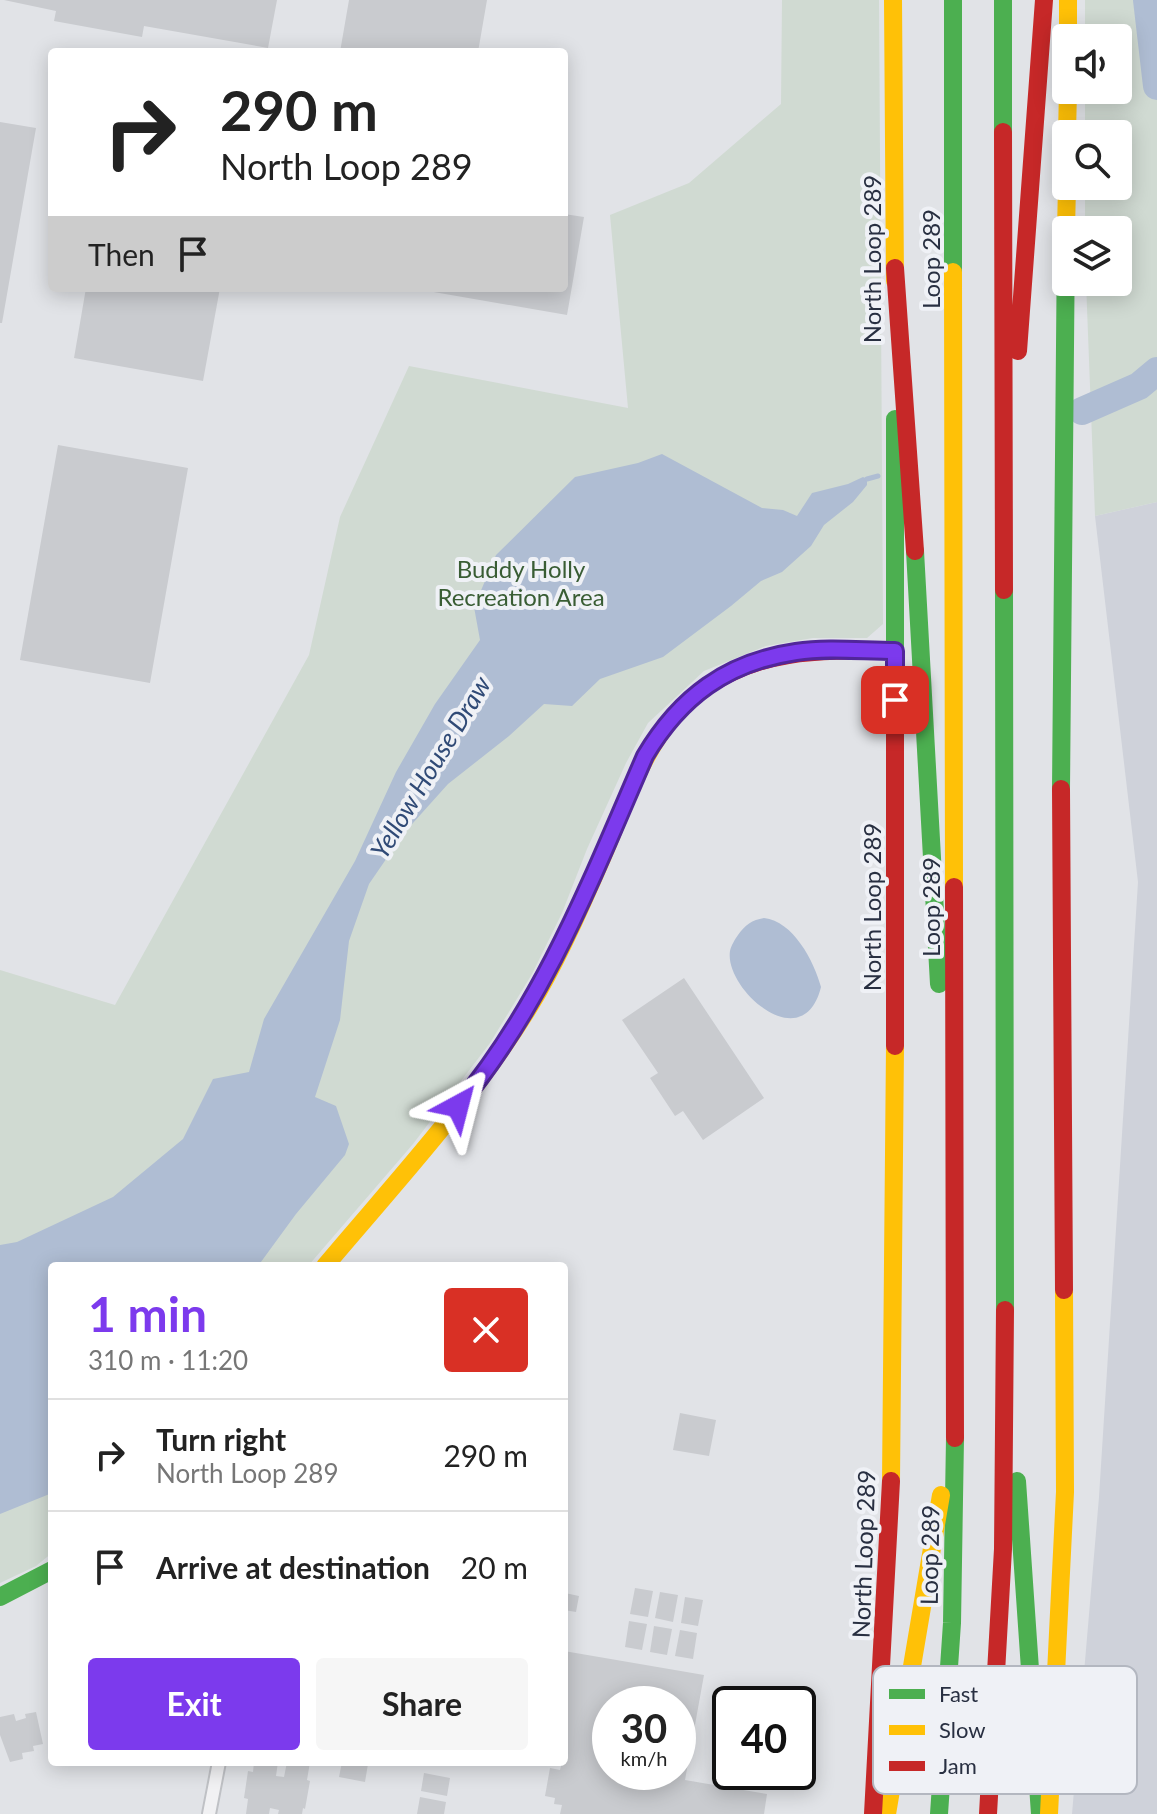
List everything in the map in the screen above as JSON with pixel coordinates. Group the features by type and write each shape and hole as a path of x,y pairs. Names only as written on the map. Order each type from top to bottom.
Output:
{"main road":[{"name":"North Loop 289","path":"882,1666 890,1520 895,1180 893,0"},
{"name":"Loop 289","path":"949,1666 955,1374 953,0"},
{"path":"996,1666 1003,1549 1005,1242 1003,0"},
{"path":"1004,461 1016,369 1044,0"},
{"path":"1068,0 1068,24"},
{"path":"895,268 931,817 940,1065 955,1119"},
{"path":"1056,1666 1065,1492 1061,772 1065,296"},
{"path":"328,1262 474,1087 509,1037 560,948 645,756 677,710 719,678 771,657 797,651 895,651"},
{"path":"1005,1242 1030,1666"},
{"path":"913,1666 941,1498 942,1435 955,1374"},
{"path":"0,1597 48,1572"},
{"name":"North Loop 289","path":"873,1814 874,1794"},
{"path":"887,1814 890,1794"},
{"name":"Loop 289","path":"939,1814 940,1794"},
{"path":"988,1814 989,1794"},
{"path":"1039,1794 1040,1814"},
{"path":"1049,1814 1050,1794"}],"street":[{"path":"209,1814 218,1766"}],"shaded area":[{"path":"1157,502 1157,1814 1072,1814 1074,1794 1137,1794 1137,1666 1085,1666 1099,1497 1138,882 1095,516"}],"green space":[{"name":"Buddy Holly Recreation Area","path":"782,0 879,0 883,624 867,638 813,638 766,646 704,671 648,723 626,763 562,913 532,974 490,1043 413,1144 311,1262 48,1262 48,1556 36,1566 0,1583 0,970 115,1005 309,655 340,517 409,366 628,408 610,215 689,183 781,104"},
{"path":"1085,0 1157,0 1157,502 1095,516 1087,296 1132,296 1132,216 1085,216 1085,200 1132,200 1132,120 1085,120 1085,104 1132,104 1132,24 1085,24"}],"water":[{"path":"662,454 762,508 783,510 797,516 812,493 863,477 867,479 867,485 853,502 824,525 811,546 782,572 761,581 663,657 600,679 572,706 544,704 448,784 404,833 369,884 349,941 340,1020 315,1097 336,1106 349,1144 345,1155 261,1262 48,1262 48,1495 0,1514 0,1245 17,1242 113,1197 183,1139 213,1079 249,1072 264,1019 355,861 396,772 435,704 480,640 474,607 496,555 575,477 638,463"},
{"path":"764,918 784,926 793,934 808,955 818,977 821,987 812,1008 798,1017 783,1017 766,1010 739,983 731,966 730,951 743,928"}],"building":[{"path":"4,0 277,0 268,48 144,26 142,37 54,21 56,11"},
{"path":"349,0 487,0 479,48 341,48"},
{"path":"0,122 36,128 2,323 0,323"},
{"path":"568,215 584,217 567,315 434,292 568,292"},
{"path":"85,292 219,292 203,381 74,358"},
{"path":"58,445 188,468 150,683 20,660"},
{"path":"684,978 764,1098 703,1140 683,1111 675,1116 650,1078 658,1073 622,1020"},
{"path":"680,1413 716,1420 709,1456 673,1450"},
{"path":"635,1588 653,1591 648,1617 630,1614"},
{"path":"660,1592 678,1595 673,1622 655,1618"},
{"path":"568,1594 579,1596 576,1612 568,1611"},
{"path":"685,1597 703,1600 698,1626 681,1623"},
{"path":"629,1621 647,1624 642,1650 625,1647"},
{"path":"654,1626 672,1629 667,1655 650,1652"},
{"path":"680,1630 697,1633 693,1659 675,1656"},
{"path":"568,1652 704,1675 696,1719 696,1686 592,1686 592,1790 696,1790 696,1782 712,1785 712,1790 767,1794 764,1814 560,1814 562,1805 554,1804 555,1798 545,1796 550,1768 560,1770 561,1766 568,1766"},
{"path":"36,1712 43,1744 33,1746 34,1751 22,1753 23,1759 10,1762 0,1735 0,1717 14,1714 16,1721 26,1718 25,1714"},
{"path":"254,1766 277,1766 276,1776 284,1777 286,1766 309,1766 307,1780 310,1781 302,1814 278,1814 279,1810 270,1808 269,1814 246,1814 248,1799 244,1798 248,1771 253,1772"},
{"path":"341,1766 368,1766 365,1782 339,1777"},
{"path":"424,1773 450,1778 447,1796 421,1791"},
{"path":"420,1797 446,1802 444,1814 417,1814"}],"waterway":[{"name":"Yellow House Draw","path":"1147,0 1157,86"},
{"name":"Yellow House Draw","path":"1082,411 1139,386 1157,371"},
{"name":"Yellow House Draw","path":"867,479 878,476"}],"traffic: fast":[{"path":"953,0 953,272"},
{"path":"1003,0 1003,132"},
{"path":"1061,789 1065,296"},
{"path":"895,419 895,703"},
{"path":"915,551 939,984"},
{"path":"1004,590 1005,1310"},
{"path":"949,1666 955,1438"},
{"path":"1017,1481 1030,1666"},
{"path":"0,1597 48,1572"},
{"path":"939,1814 940,1794"},
{"path":"1039,1794 1040,1814"}],"traffic: slow":[{"path":"893,0 895,281"},
{"path":"1068,0 1068,24"},
{"path":"1067,120 1068,104"},
{"path":"1066,216 1067,200"},
{"path":"953,272 954,887"},
{"path":"328,1262 438,1134 515,1029 565,939 642,765 666,726 698,693"},
{"path":"891,1481 895,1046"},
{"path":"1056,1666 1065,1492 1064,1290"},
{"path":"912,1666 941,1495"},
{"path":"887,1814 890,1794"},
{"path":"1049,1814 1050,1794"}],"traffic: jam":[{"path":"1018,351 1044,0"},
{"path":"1003,132 1004,590"},
{"path":"895,268 915,551"},
{"path":"698,693 720,678 768,659 817,652 895,651"},
{"path":"895,703 895,1046"},
{"path":"1061,789 1064,1290"},
{"path":"954,887 955,1438"},
{"path":"996,1666 1003,1549 1005,1310"},
{"path":"881,1666 891,1481"},
{"path":"873,1814 874,1794"},
{"path":"988,1814 989,1794"}],"route":[{"path":"458,1106 509,1037 537,992 560,948 645,756 677,710 696,693 745,665 797,651 895,651 895,700"}]}
